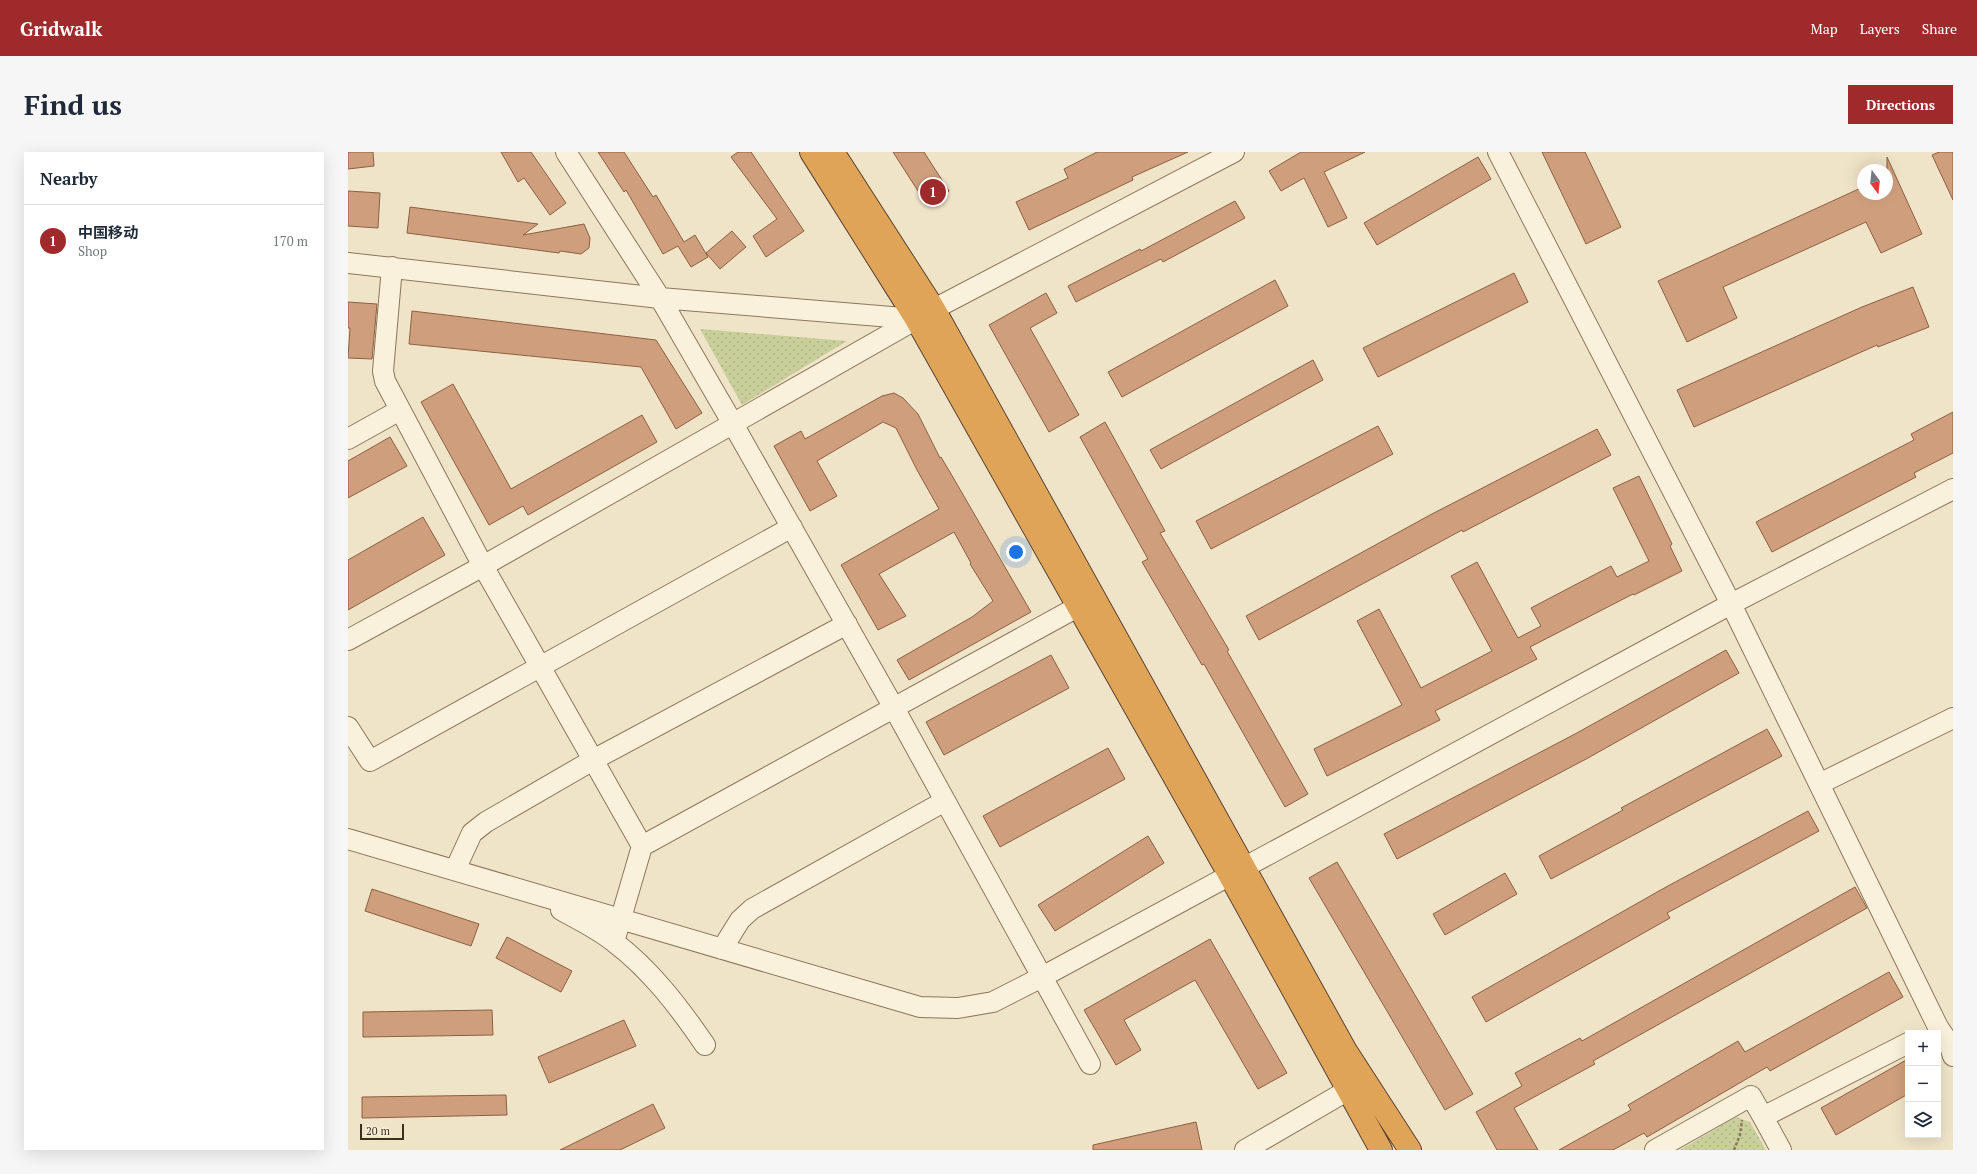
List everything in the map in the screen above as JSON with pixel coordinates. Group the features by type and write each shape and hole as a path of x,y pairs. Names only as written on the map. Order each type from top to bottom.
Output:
{"highway":[{"path":"811,152 925,314"},
{"path":"833,152 925,314 1355,1086 1381,1150"},
{"path":"1355,1086 1410,1150"}],"street":[{"path":"566,152 660,298 733,424 894,708 1090,1064"},
{"path":"348,640 483,566 925,314 1234,152"},
{"path":"1498,152 1731,604 1819,784 1933,1030"},
{"path":"348,263 660,298 925,314"},
{"path":"392,267 383,371 385,380 483,566 642,846"},
{"path":"348,439 400,410"},
{"path":"348,839 920,1007 958,1008 993,1002 1042,977 1731,604 1953,489"},
{"path":"348,727 370,761 792,527"},
{"path":"614,942 642,846 1086,603"},
{"path":"455,870 472,833 486,822 593,760 847,624"},
{"path":"1819,784 1953,718"},
{"path":"722,949 740,920 752,909 945,801"},
{"path":"532,893 587,924 614,942 650,974 673,1000 705,1045"},
{"path":"1941,1036 1949,1043 1953,1056"},
{"path":"1763,1117 1905,1045"},
{"path":"1245,1150 1355,1086"},
{"path":"1655,1150 1750,1096 1781,1150"}],"path":[{"path":"1734,1150 1740,1135 1742,1120"}],"green space":[{"path":"700,329 847,341 742,405"},
{"path":"1736,1117 1750,1122 1766,1150 1680,1150"}],"building":[{"path":"348,152 373,152 374,166 348,169"},
{"path":"501,152 531,152 566,203 550,215 524,178 518,182"},
{"path":"598,152 624,152 653,197 656,195 684,242 695,235 708,257 691,267 678,246 663,254 626,190 624,192"},
{"path":"738,152 751,152 804,231 766,257 753,236 777,219 731,157"},
{"path":"893,152 924,152 949,191 927,205"},
{"path":"1097,152 1188,152 1132,177 1133,180 1029,230 1016,202 1068,178 1064,169"},
{"path":"1301,152 1365,152 1324,172 1347,218 1328,227 1304,178 1281,191 1269,171"},
{"path":"1542,152 1585,152 1621,227 1586,244"},
{"path":"1939,152 1953,152 1953,200 1932,155"},
{"path":"1478,157 1491,179 1377,245 1364,223"},
{"path":"1887,157 1890,164 1887,164"},
{"path":"1893,170 1922,234 1881,253 1866,222 1723,287 1737,318 1687,342 1658,281 1857,190 1857,200 1893,200"},
{"path":"348,191 380,193 378,228 348,226"},
{"path":"1235,201 1245,218 1163,262 1161,259 1076,302 1068,286 1140,249 1141,251"},
{"path":"410,207 538,224 523,235 584,224 590,238 589,248 581,254 560,251 559,253 407,233"},
{"path":"732,231 746,247 720,269 706,253"},
{"path":"1514,273 1528,302 1378,377 1363,348"},
{"path":"1275,280 1288,306 1122,397 1108,372"},
{"path":"1913,287 1929,327 1878,347 1877,345 1694,427 1677,390 1862,307"},
{"path":"1046,293 1057,313 1030,328 1079,415 1049,432 989,325"},
{"path":"348,302 377,304 372,359 348,358 350,328 348,328"},
{"path":"412,311 656,340 702,413 676,429 641,367 409,344"},
{"path":"1313,360 1323,380 1161,469 1150,450"},
{"path":"453,384 511,489 642,415 657,442 528,515 523,506 489,525 421,402"},
{"path":"894,393 903,398 918,414 940,458 941,457 1031,612 909,680 897,660 972,617 993,601 970,564 971,563 954,532 879,574 906,616 878,630 841,565 939,509 896,428 883,422 817,461 837,496 810,511 774,446 801,431 805,439 882,396"},
{"path":"1953,412 1953,453 1914,473 1916,477 1772,552 1756,522 1914,440 1911,434"},
{"path":"1105,422 1165,531 1160,533 1229,650 1227,651 1308,794 1285,807 1204,664 1202,665 1142,562 1148,559 1080,437"},
{"path":"1378,426 1393,454 1211,549 1196,521"},
{"path":"1597,429 1611,455 1463,532 1462,530 1259,640 1246,616 1430,515"},
{"path":"390,437 407,466 348,498 348,461"},
{"path":"1639,476 1672,544 1670,546 1682,571 1634,595 1633,594 1530,647 1537,659 1435,711 1440,720 1327,776 1314,749 1402,705 1357,621 1379,609 1421,688 1492,651 1451,576 1477,562 1518,638 1541,626 1531,608 1611,566 1617,577 1649,561 1613,488"},
{"path":"423,517 445,555 348,610 348,560"},
{"path":"1726,650 1739,673 1588,758 1397,859 1384,834 1575,734"},
{"path":"1051,655 1069,688 944,755 926,722"},
{"path":"1767,729 1782,756 1551,879 1539,856 1623,810 1621,808"},
{"path":"1108,748 1125,779 1000,847 983,816"},
{"path":"1808,811 1819,831 1667,913 1670,918 1486,1022 1472,997 1666,887"},
{"path":"1148,836 1164,863 1055,931 1038,905"},
{"path":"1337,862 1473,1094 1445,1110 1309,878"},
{"path":"1505,873 1517,894 1445,935 1433,914"},
{"path":"1855,887 1867,908 1593,1061 1595,1064 1514,1108 1538,1150 1497,1150 1476,1112 1522,1086 1515,1073 1580,1038 1582,1041"},
{"path":"372,889 479,924 471,946 365,911"},
{"path":"507,937 572,971 561,992 496,958"},
{"path":"1210,939 1287,1073 1258,1089 1195,980 1124,1020 1141,1050 1116,1065 1084,1010"},
{"path":"1889,972 1903,997 1770,1071 1767,1067 1647,1137 1644,1133 1613,1150 1559,1150 1631,1110 1628,1105 1738,1041 1745,1052"},
{"path":"492,1010 493,1035 363,1037 363,1012"},
{"path":"624,1020 636,1046 549,1083 538,1057"},
{"path":"1905,1061 1905,1096 1836,1135 1821,1108"},
{"path":"506,1095 507,1115 362,1118 362,1097"},
{"path":"653,1104 665,1128 620,1150 560,1150"},
{"path":"1196,1122 1202,1150 1093,1150 1093,1145"}],"place":[{"name":"中国移动","path":"933,192"}]}
